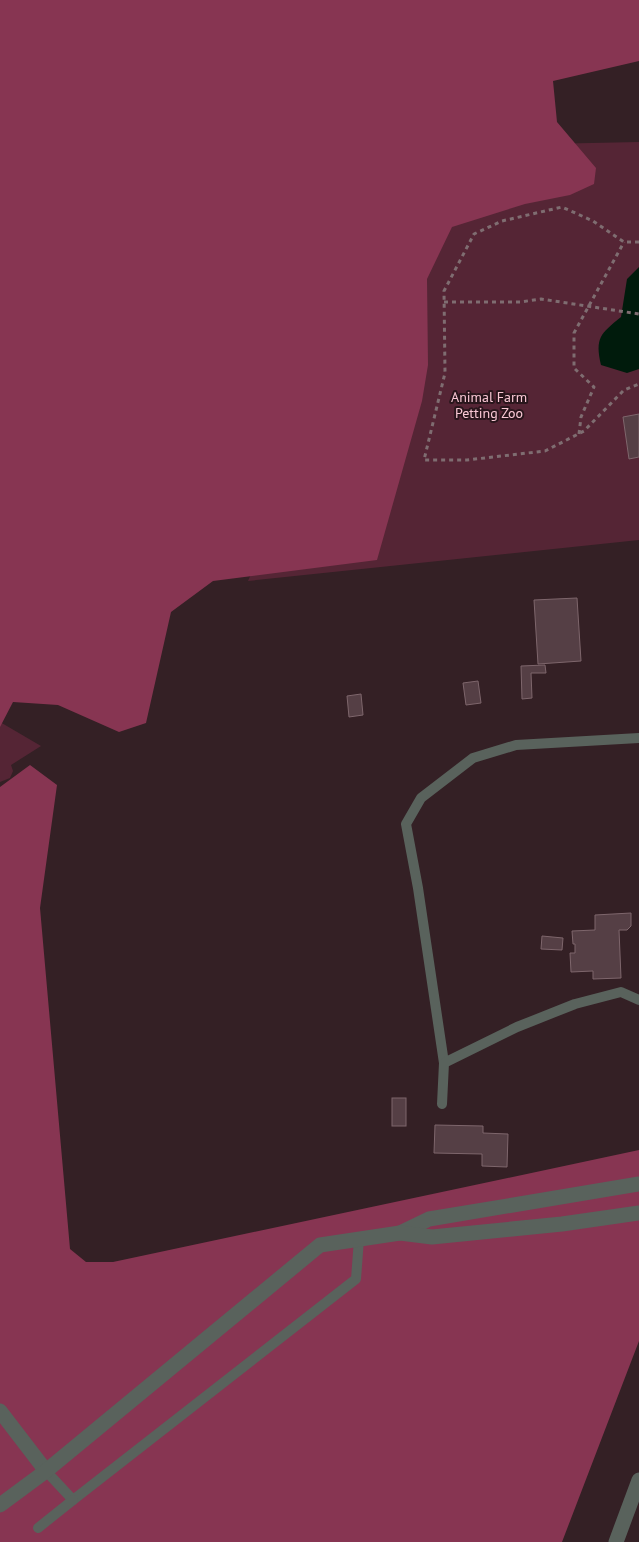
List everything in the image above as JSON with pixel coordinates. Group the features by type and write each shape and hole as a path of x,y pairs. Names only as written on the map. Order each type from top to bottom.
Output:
{"street":[{"path":"400,1233 429,1219 639,1184"},
{"path":"558,1197 562,1224"},
{"path":"0,1505 46,1471 320,1245 400,1233 432,1237 562,1224 639,1213"},
{"path":"0,1411 46,1471"},
{"path":"616,1542 639,1480"}],"lane":[{"path":"442,1104 444,1063 418,888 406,824 421,798 473,758 516,745 639,738"},
{"path":"444,1063 516,1027 576,1004 621,992 639,1000"},
{"path":"38,1528 356,1279 359,1239"},
{"path":"46,1471 73,1500"}],"path":[{"path":"639,242 624,242 593,221 562,207 502,221 474,234 444,291 445,374 424,460 467,460 545,451 584,431 624,390 639,384"},
{"path":"579,434 581,417 594,388 574,368 574,333 624,242"},
{"path":"444,302 520,302 541,299 639,314"}],"green space":[{"name":"Animal Farm Petting Zoo","path":"639,142 639,540 248,581 440,146"},
{"path":"0,722 41,746 11,765 13,771 10,778 0,782"}],"shaded area":[{"path":"0,0 639,0 639,61 553,81 557,122 596,168 594,184 570,195 525,204 452,227 427,279 428,365 422,401 377,560 213,581 171,612 146,723 119,732 58,705 13,702 0,727"},
{"path":"639,267 639,369 627,373 601,365 599,342 608,328 621,317 627,279"},
{"path":"30,765 57,785 40,908 70,1249 86,1262 113,1262 639,1150 639,1341 562,1542 0,1542 0,787"}],"building":[{"path":"639,414 639,457 629,459 623,417"},
{"path":"577,598 581,661 538,664 534,600"},
{"path":"545,665 546,673 531,673 532,698 522,699 521,666"},
{"path":"478,681 481,703 466,705 463,683"},
{"path":"361,694 363,715 349,717 347,696"},
{"path":"631,913 631,926 627,930 619,930 621,978 593,979 593,971 571,972 570,953 575,953 572,931 595,930 595,915"},
{"path":"542,936 563,938 562,950 541,949"},
{"path":"392,1098 406,1098 406,1126 392,1126"},
{"path":"435,1125 483,1126 483,1133 508,1134 507,1167 482,1166 482,1154 434,1153"}]}
